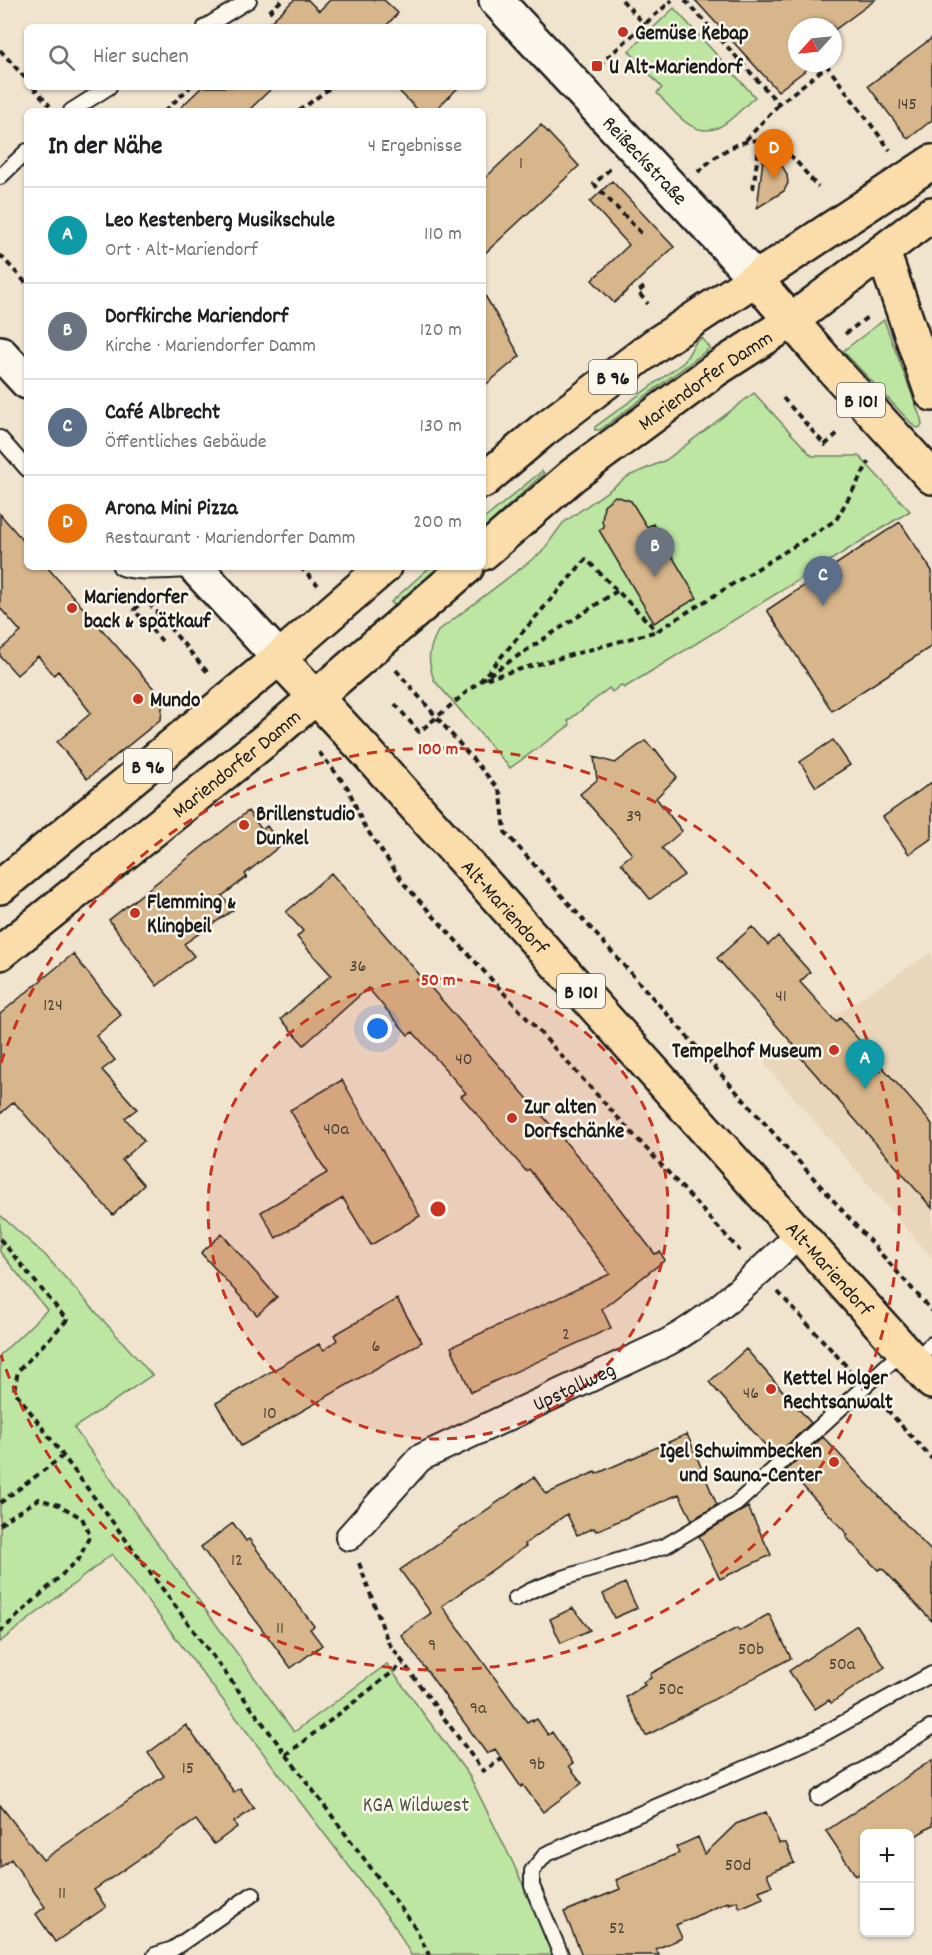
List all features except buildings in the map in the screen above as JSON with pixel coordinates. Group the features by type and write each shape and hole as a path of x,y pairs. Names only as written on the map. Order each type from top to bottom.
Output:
{"main road":[{"name":"Reißeckstraße","path":"496,0 725,245 791,321"},
{"name":"B 96","path":"486,478 542,431 655,345 932,162"},
{"name":"Mariendorfer Damm","path":"486,551 573,475 715,370 791,321 932,214"},
{"path":"883,252 932,394"},
{"name":"B 101","path":"791,321 932,477"},
{"path":"0,352 24,379"},
{"name":"Alt-Mariendorf","path":"198,570 316,697 800,1234 920,1360"},
{"name":"B 96","path":"0,887 279,658 381,570"},
{"name":"Mariendorfer Damm","path":"0,953 316,697 464,570"}],"street":[{"name":"Upstallweg","path":"349,1537 420,1458 692,1329 711,1315 800,1234"}],"lane":[{"path":"210,24 249,0"},
{"path":"76,108 104,90"},
{"path":"0,177 24,154"},
{"path":"0,438 24,465"},
{"path":"125,570 156,570"},
{"path":"515,1599 564,1578 665,1546 736,1504 920,1360"},
{"path":"561,1955 532,1886 532,1871 546,1854 818,1737 932,1674"},
{"path":"818,1798 932,1727"},
{"path":"156,1955 173,1949 253,1894"}],"path":[{"path":"622,0 645,25"},
{"path":"597,66 672,0"},
{"path":"686,0 779,104"},
{"path":"0,50 24,77"},
{"path":"696,173 710,161 746,140 779,104 827,66 890,150"},
{"path":"36,90 51,108"},
{"path":"168,108 187,90"},
{"path":"303,108 327,90"},
{"path":"746,140 772,143 784,150 818,188"},
{"path":"753,189 760,140"},
{"path":"610,169 594,184 643,235"},
{"path":"0,255 24,281"},
{"path":"644,287 638,292 648,304"},
{"path":"844,335 871,315"},
{"path":"783,398 825,445 840,431"},
{"path":"481,680 657,632 836,520 869,462"},
{"path":"481,680 586,559 657,632"},
{"path":"303,570 318,585"},
{"path":"136,571 136,588 214,679"},
{"path":"395,704 419,732 481,680 617,591"},
{"path":"146,599 134,610 162,641"},
{"path":"392,666 497,787 501,795 505,832 860,1227 932,1311"},
{"path":"337,774 348,788 363,824 405,885 741,1252"},
{"path":"0,1239 67,1320 18,1371 14,1390 415,1927 429,1955"},
{"path":"0,1503 63,1456"},
{"path":"0,1525 39,1499 59,1505 81,1518 90,1535 79,1559 0,1632"},
{"path":"349,1537 388,1642 403,1664 483,1772 502,1759"},
{"path":"286,1755 403,1664"}],"shaded area":[{"path":"932,952 932,1258 763,1062"}],"green space":[{"path":"674,8 755,97 719,127 709,130 700,129 684,121 657,93 662,88 629,51"},
{"path":"884,320 921,419 922,425 919,428 915,427 843,351"},
{"path":"702,338 710,348 600,430 595,430 595,427 684,362 695,343"},
{"path":"754,393 812,456 859,456 910,511 624,688 621,685 612,692 609,688 568,721 570,725 510,768 434,680 430,667 430,655 438,631 542,552 563,523 629,476 666,460"},
{"path":"542,471 544,473 486,526 486,518"},
{"path":"427,570 440,570 397,608 391,602"},
{"name":"KGA Wildwest","path":"0,1215 45,1255 152,1375 74,1428 294,1732 387,1664 470,1777 555,1955 411,1955 396,1928 112,1554 0,1642 0,1355 47,1310 0,1252"}],"place":[{"name":"Gemüse Kebap","path":"623,32"},
{"name":"U Alt-Mariendorf","path":"597,66"},
{"name":"Arona Mini Pizza","path":"774,179"},
{"name":"Dorfkirche Mariendorf","path":"655,577"},
{"name":"Café Albrecht","path":"823,606"},
{"name":"Mariendorfer back & spätkauf","path":"72,608"},
{"name":"Mundo","path":"138,699"},
{"name":"Brillenstudio Dunkel","path":"244,825"},
{"name":"Flemming & Klingbeil","path":"135,913"},
{"name":"Tempelhof Museum","path":"834,1050"},
{"name":"Leo Kestenberg Musikschule","path":"865,1089"},
{"name":"Zur alten Dorfschänke","path":"512,1118"},
{"name":"Kettel Holger Rechtsanwalt","path":"771,1389"},
{"name":"Igel Schwimmbecken und Sauna-Center","path":"834,1462"}]}
